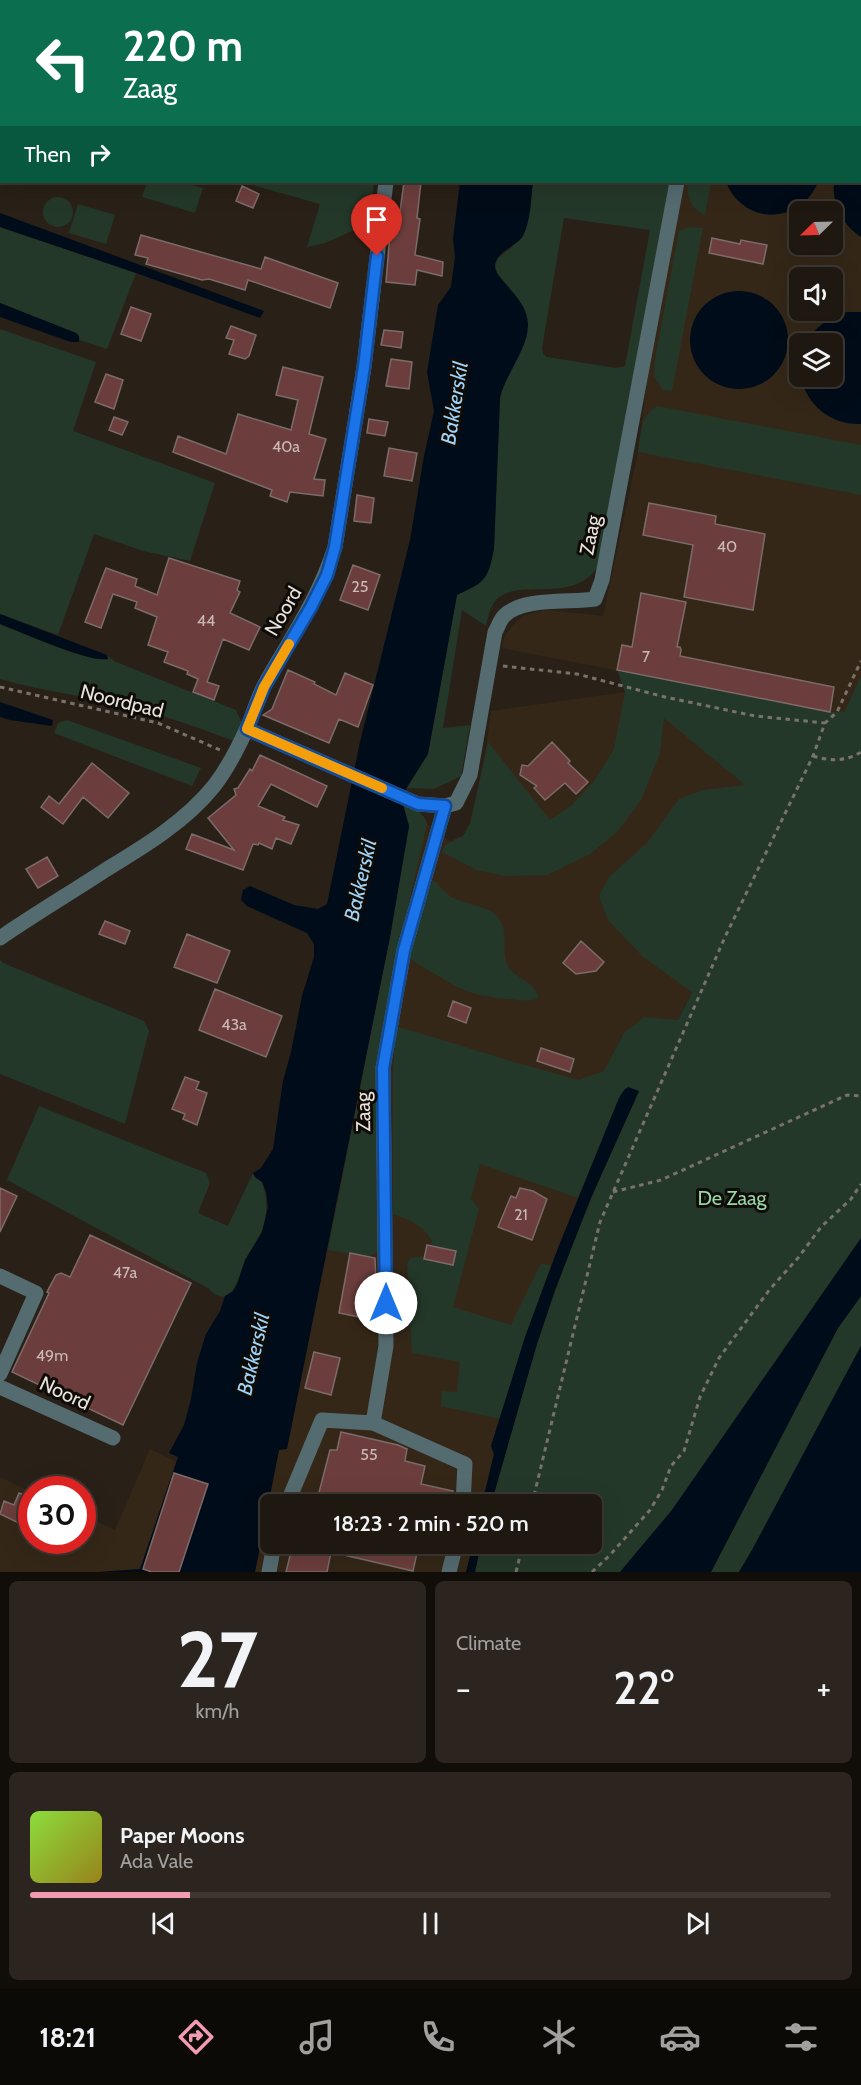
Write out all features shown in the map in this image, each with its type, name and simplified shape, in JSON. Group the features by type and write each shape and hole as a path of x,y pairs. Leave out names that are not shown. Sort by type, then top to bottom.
{"street":[{"name":"Noord","path":"0,938 176,823 215,785 247,729 264,687 311,607 327,575 335,547 364,367 386,183"},
{"name":"Zaag","path":"373,1423 386,1346 383,1068 404,950 445,806 456,803 470,775 495,632 503,616 512,610 535,603 595,599 602,580 677,183"},
{"path":"247,729 418,804 445,806"},
{"path":"0,1276 36,1293 0,1374"},
{"name":"Noord","path":"0,1387 113,1438"},
{"path":"291,1494 322,1420 373,1423 465,1464 464,1494"},
{"path":"269,1572 272,1554"},
{"path":"449,1572 454,1554"}],"path":[{"path":"534,1494 600,1222 725,937 813,756 825,723 837,712 861,661"},
{"path":"490,664 577,674 665,697 755,716 825,723"},
{"name":"Noordpad","path":"0,687 158,723 233,755"},
{"path":"813,756 838,760 861,752"},
{"path":"614,1192 661,1180 847,1095 861,1096"},
{"path":"592,1572 650,1510 662,1490 671,1466 684,1450 699,1397 720,1358 770,1289 798,1258 821,1227 851,1199 861,1184"},
{"path":"516,1572 520,1554"}],"shaded area":[{"path":"672,183 861,183 861,676 844,712 830,712 501,648 512,626 523,616 550,610 603,616 638,452"},
{"path":"625,692 664,717 780,805 678,1020 619,1098 558,1248 525,1337 491,1446 494,1454 484,1494 270,1494 355,1113 390,937 423,815 427,824 450,841 463,836 470,824 483,770 491,711"},
{"path":"150,1449 212,1479 188,1572 0,1572 0,1477 18,1486 18,1554 96,1554 96,1521 115,1530"},
{"path":"260,1546 260,1554 470,1554 466,1572 255,1572"}],"green space":[{"path":"147,183 184,183 203,188 195,213 142,197"},
{"path":"246,183 374,183 370,223 325,243 307,247 320,204"},
{"path":"533,183 670,183 600,563 590,576 577,584 563,588 519,590 506,593 494,603 486,626 462,610 443,728 470,725 461,776 434,789 406,788 428,754 457,594 479,584 494,549 500,398 502,386 527,334 509,287 497,273 495,265 498,258 512,247 528,218","holes":["564,218 650,230 625,366 616,368 547,357 543,354 542,348"]},
{"path":"688,183 711,183 705,215 696,210 690,202"},
{"path":"58,197 69,201 73,212 69,223 58,227 47,223 43,212 47,201"},
{"path":"78,204 115,215 106,244 69,233"},
{"path":"0,227 136,273 107,349 80,340 76,333 0,303"},
{"path":"688,227 703,228 672,391 663,390 654,376 655,358 679,231"},
{"path":"0,329 96,362 73,431 215,483 190,561 143,551 94,534 58,635 0,614"},
{"path":"657,406 861,445 861,495 638,452 644,420"},
{"path":"0,624 86,656 108,659 107,655 114,661 236,710 243,725 237,742 183,722 111,702 0,679"},
{"name":"De Zaag","path":"617,670 830,712 844,712 861,676 861,1238 672,1510 620,1572 475,1572 479,1554 602,1554 602,1494 494,1494 548,1310 608,1159 636,1099 619,1098 578,1198 480,1164 471,1199 479,1209 453,1307 511,1325 541,1263 551,1266 525,1337 500,1419 441,1406 442,1391 457,1392 460,1362 412,1353 407,1264 410,1258 427,1256 432,1241 416,1224 393,1214 393,1072 396,1026 579,1080 604,1071 624,1033 644,1017 678,1020 692,992 643,957 608,920 599,896 609,877 647,843 679,799 703,790 745,785 664,718 660,753 641,800 618,831 590,854 547,875 506,876 476,870 442,852 445,845 463,836 470,824 488,742 550,820 572,805 594,781 614,749 625,692"},
{"path":"67,720 201,768 192,786 54,733 58,723"},
{"path":"402,804 421,813 427,824 401,937 377,1195 377,1252 367,1257 328,1250 390,937 409,826"},
{"path":"433,880 445,893 457,900 486,909 498,917 504,929 507,964 513,973 534,988 538,998 521,1000 494,998 467,991 407,957 416,923"},
{"path":"0,959 3,963 144,1021 149,1031 125,1124 0,1074"},
{"path":"39,1106 206,1173 210,1183 198,1213 228,1226 253,1173 262,1182 264,1188 265,1220 233,1290 223,1297 216,1295 208,1288 7,1180"},
{"path":"861,1296 861,1346 752,1550 739,1572 711,1572 838,1328"}],"water":[{"name":"Bakkerskil","path":"460,183 533,183 526,230 520,240 502,253 495,266 500,278 523,306 528,325 524,343 500,398 492,559 484,579 457,595 428,754 406,789 403,804 409,826 390,937 287,1449 279,1450 270,1494 260,1494 260,1547 255,1572 98,1572 140,1569 178,1457 169,1453 184,1425 197,1363 206,1334 220,1311 225,1296 233,1291 237,1284 245,1260 262,1232 268,1207 266,1192 262,1182 253,1173 261,1168 273,1149 283,1081 302,996 314,957 314,944 307,933 247,906 241,900 243,890 250,886 294,905 318,909 327,904 360,742 410,540 434,411 427,372 438,305 451,287 455,257 453,238"},
{"path":"727,183 817,183 804,201 789,201 789,211 786,212 772,215 758,213 745,207 734,196"},
{"path":"834,183 861,183 861,237 843,218 843,201 836,201"},
{"path":"0,213 264,311 260,318 0,227"},
{"path":"739,291 758,295 774,305 784,321 788,340 784,359 774,375 758,385 739,389 720,385 704,375 694,359 690,340 694,321 704,305 720,295"},
{"path":"0,303 76,333 79,336 79,342 71,342 0,317"},
{"path":"861,312 861,424 840,421 822,412 804,387 843,387 843,333 813,333 827,321 843,321 843,314"},
{"path":"0,614 107,655 108,659 71,652 0,624"},
{"path":"0,702 53,720 52,726 0,717"},
{"path":"628,1087 639,1091 591,1198 555,1290 494,1494 484,1494 494,1454 491,1446 525,1337 558,1248 624,1090"},
{"path":"861,1238 861,1296 838,1328 711,1572 620,1572 672,1510"},
{"path":"861,1346 861,1572 739,1572 752,1550"},
{"path":"470,1554 479,1554 475,1572 466,1572"}],"building":[{"path":"404,183 421,183 417,218 420,219 415,255 443,262 442,276 417,270 415,285 386,282 390,233 397,234"},
{"path":"242,186 259,194 253,208 236,201"},
{"path":"141,235 261,269 265,257 338,283 330,308 248,280 245,290 209,279 202,280 146,264 148,258 135,255"},
{"path":"712,238 740,244 741,240 767,245 763,264 709,253"},
{"path":"131,307 151,314 141,341 121,334"},
{"path":"231,326 256,335 249,356 245,359 229,354 234,340 226,338"},
{"path":"384,330 403,332 401,348 381,345"},
{"path":"391,359 412,362 409,389 386,386"},
{"path":"283,367 323,377 309,434 326,439 314,479 325,480 323,496 290,492 287,502 270,496 272,490 173,452 178,436 226,454 238,414 291,430 298,400 276,395"},
{"path":"106,374 123,380 114,409 95,402"},
{"path":"114,417 128,422 122,435 109,430"},
{"path":"369,419 388,422 385,436 367,433"},
{"path":"389,448 417,453 412,481 384,476"},
{"path":"357,495 374,498 371,523 354,521"},
{"path":"649,503 716,516 715,524 765,534 753,610 684,597 693,545 643,535"},
{"path":"169,558 240,581 237,590 240,592 230,613 260,627 249,650 223,639 207,682 219,686 214,700 193,692 198,679 187,674 188,671 164,662 168,652 148,645 157,617 135,608 137,602 113,594 101,628 85,622 106,568 137,579 135,586 157,595"},
{"path":"353,565 380,575 368,610 340,600"},
{"path":"641,593 686,602 677,647 681,650 680,656 834,687 830,712 617,670 622,645 632,647"},
{"path":"288,670 315,682 314,684 336,695 345,673 373,685 358,727 339,719 329,743 263,715 272,709"},
{"path":"552,742 570,761 568,763 588,782 576,794 565,783 545,800 534,788 537,786 520,775 522,765 528,766"},
{"path":"260,755 327,786 317,807 271,784 258,806 285,817 283,820 299,825 291,844 276,838 272,849 259,843 258,845 253,844 243,870 186,849 192,834 234,850 208,818 236,795 234,789 238,788 250,769 252,771"},
{"path":"92,763 129,793 108,818 83,797 63,824 41,807 49,796 59,804"},
{"path":"47,857 58,876 38,888 26,869"},
{"path":"105,921 130,931 125,944 99,934"},
{"path":"187,934 230,951 217,983 174,967"},
{"path":"581,941 604,962 596,971 576,974 563,963"},
{"path":"215,989 282,1016 266,1057 199,1030"},
{"path":"453,1001 471,1008 466,1023 448,1016"},
{"path":"541,1048 574,1059 570,1072 537,1061"},
{"path":"185,1077 199,1082 196,1089 207,1093 197,1125 183,1119 185,1114 172,1109"},
{"path":"0,1188 17,1196 0,1232"},
{"path":"520,1188 533,1191 547,1199 532,1240 498,1227 511,1196 516,1198"},
{"path":"90,1235 191,1283 123,1425 12,1372 56,1275 61,1273 70,1277"},
{"path":"427,1245 456,1251 453,1265 424,1259"},
{"path":"350,1253 375,1258 376,1283 369,1319 339,1313"},
{"path":"314,1352 340,1358 331,1395 305,1388"},
{"path":"341,1432 398,1445 407,1449 405,1461 425,1466 421,1484 453,1491 452,1494 319,1494 330,1450 337,1450"},
{"path":"174,1473 208,1484 179,1572 152,1572 143,1569"},
{"path":"18,1495 18,1523 0,1514 4,1501 14,1505"},
{"path":"290,1554 331,1554 327,1572 286,1572"},
{"path":"340,1554 417,1554 413,1571"}],"slow traffic":[{"path":"289,644 264,687 247,729 382,788"}],"route":[{"path":"377,256 364,367 335,547 327,575 264,687 247,729 418,804 445,806 404,950 383,1068 386,1303"}]}
